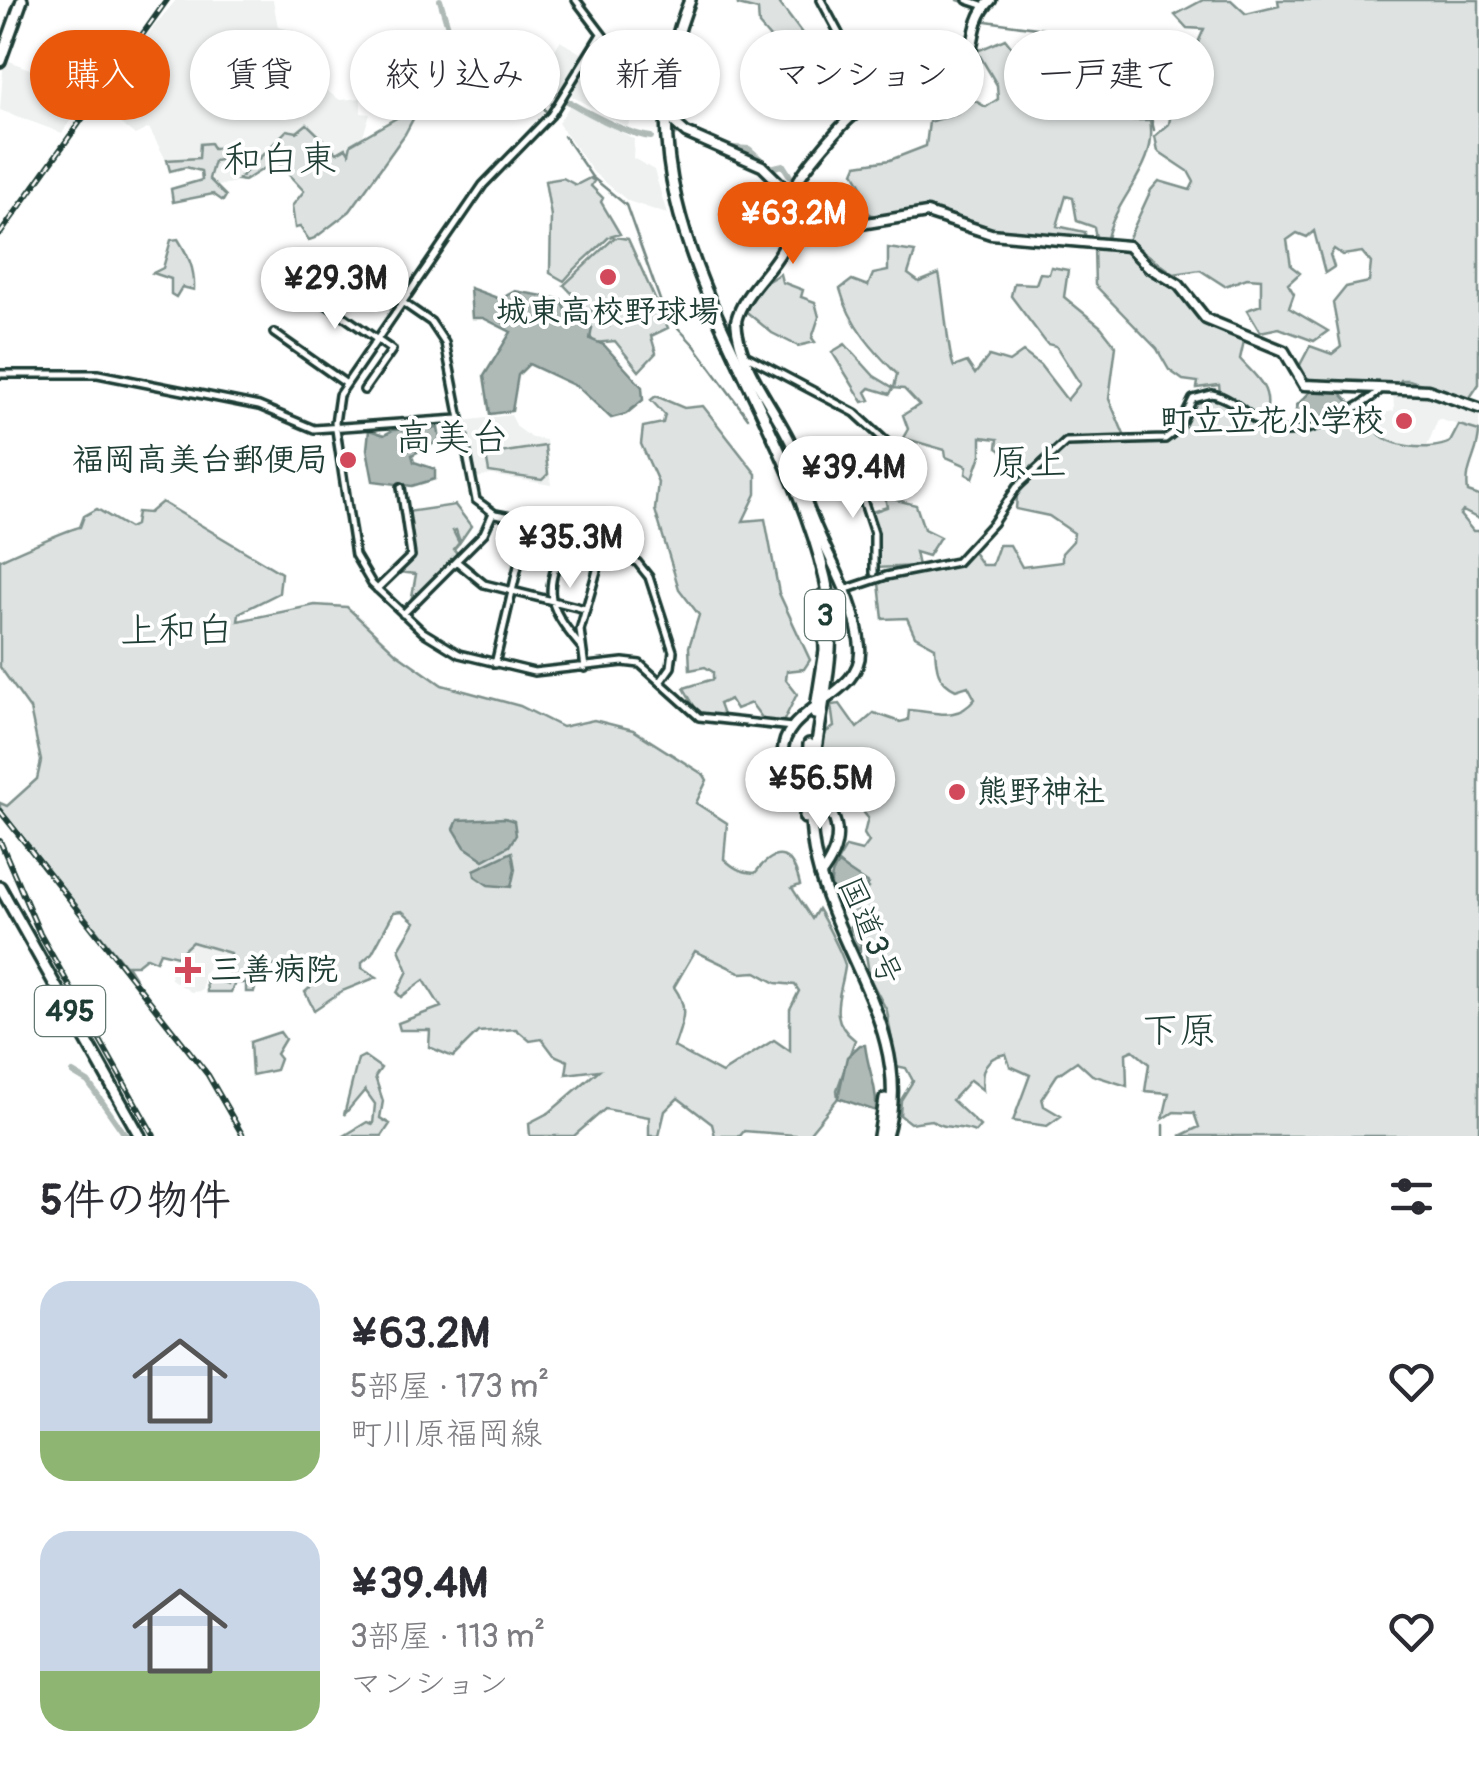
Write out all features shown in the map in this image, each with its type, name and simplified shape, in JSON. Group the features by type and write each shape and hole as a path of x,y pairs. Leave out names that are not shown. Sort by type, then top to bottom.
{"highway":[{"path":"0,60 22,0"},
{"name":"国道3号","path":"674,30 687,0"},
{"name":"国道3号","path":"678,30 687,0"},
{"name":"国道3号","path":"661,120 662,171 673,217 726,338"},
{"name":"国道3号","path":"662,120 673,199 816,563 826,617 821,699 807,785 806,829 820,894 863,991 878,1039 885,1088 885,1132"},
{"path":"664,134 676,126"},
{"name":"国道3号","path":"807,785 820,876 880,1022 890,1070 885,1132"},
{"name":"495","path":"0,887 140,1136"}],"main road":[{"path":"820,876 834,857 838,827 783,758 785,738 821,699 843,688 860,661 847,589 807,505 795,450 742,355 736,320 783,249 797,199 798,180 847,119 866,109 905,104 961,79 972,28 988,3"},
{"path":"670,120 753,161 820,216 848,224 927,213 991,234 1124,245 1179,285 1206,318 1284,351 1304,386 1428,390 1479,408"}],"street":[{"path":"576,0 598,30"},
{"path":"821,0 837,30"},
{"path":"968,0 988,3"},
{"path":"580,67 550,115 484,185 345,384 336,404 336,430 356,556 378,589 446,648 534,672 633,662 651,670 680,704 699,717 795,727"},
{"path":"290,279 392,350 364,390"},
{"path":"402,302 431,322 442,337 472,493 493,513 570,531 637,562 649,578 673,651 672,667 661,680"},
{"path":"726,338 736,320"},
{"path":"274,333 345,384"},
{"path":"742,355 855,413 894,448"},
{"path":"0,374 98,374 260,406 314,428 336,430 459,419"},
{"path":"847,589 912,569 958,562 997,519 1017,487 1066,442 1165,439 1178,430 1193,399 1212,394 1235,404 1270,429 1290,432 1354,412 1382,388"},
{"path":"874,573 874,533 863,500 875,482"},
{"path":"378,589 412,556 401,487"},
{"path":"404,614 484,533 493,513"},
{"path":"495,664 529,520"},
{"path":"570,531 549,600 555,616 582,648"},
{"path":"585,668 585,609 604,546"},
{"path":"456,560 481,582 585,609"}],"shaded area":[{"path":"176,0 273,0 278,27 293,30 190,30 190,120 330,120 330,93 340,100 350,99 350,120 368,120 362,138 341,165 310,130 252,165 240,181 213,187 210,157 166,160 149,128 135,135 119,122 170,120 170,30 151,30"},
{"path":"737,0 777,0 800,30 763,30 758,10 738,5"},
{"path":"1203,0 1231,0 1246,14 1279,6 1278,0 1479,0 1479,384 1469,399 1409,380 1401,380 1398,385 1320,385 1301,374 1299,367 1310,346 1332,354 1341,347 1333,303 1346,287 1369,282 1371,263 1362,252 1343,255 1334,249 1330,255 1334,267 1325,273 1314,231 1307,237 1297,233 1287,240 1291,266 1300,273 1288,284 1294,294 1289,308 1328,331 1314,341 1279,328 1260,332 1247,310 1261,305 1261,279 1247,278 1225,286 1200,270 1174,274 1128,240 1159,181 1190,190 1194,182 1188,171 1158,151 1155,136 1170,120 1214,120 1214,30 1187,28 1175,15"},
{"path":"1004,39 1004,120 1150,120 1151,137 1143,166 1107,238 1096,238 1094,227 1077,221 1073,198 1066,196 1057,226 1085,232 1085,239 975,229 935,211 874,216 853,204 862,186 854,172 857,165 890,160 926,146 929,122 984,120 984,106 998,99 997,85 984,63 984,48"},
{"path":"560,41 580,53 560,89"},
{"path":"4,59 30,69 30,120 71,120 62,133 0,110"},
{"path":"580,74 580,101 568,94"},
{"path":"571,104 580,109 580,120 600,120 634,139 633,158 654,170 667,214 628,201 594,173 558,123"},
{"path":"393,120 412,120 350,211 309,240 300,227 295,228 292,206 304,191 276,161 244,181 238,180 287,130 297,132 307,124 337,153 346,148 349,153 351,144"},
{"path":"210,143 213,148 241,147 242,156 214,161 209,179 226,196 223,201 213,194 173,202 171,189 202,180 201,171 186,167 170,171 167,160 199,158 200,144"},
{"path":"563,178 576,185 590,178 594,181 591,186 603,198 601,202 620,234 609,237 564,281 550,273 551,216 545,181"},
{"path":"615,237 628,239 668,328 651,336 656,353 639,371 615,341 594,343 589,335 591,327 569,318 580,310 609,326 609,321 586,308 564,285"},
{"path":"178,239 190,263 194,290 182,287 176,297 171,294 171,279 153,273 163,268 171,240"},
{"path":"1094,246 1115,249 1145,261 1206,322 1244,341 1240,359 1263,386 1267,408 1258,416 1220,392 1219,385 1197,388 1198,382 1183,380 1169,370 1157,349 1095,285"},
{"path":"888,248 915,252 908,274 919,282 939,274 954,367 967,362 975,374 989,356 1009,362 1023,352 1040,365 1067,400 1080,384 1056,346 1047,344 1011,296 1014,283 1036,284 1040,273 1049,274 1051,267 1068,270 1064,297 1101,327 1116,346 1109,399 1125,437 1065,440 1020,480 1015,461 997,448 998,439 981,437 981,455 973,478 966,474 967,466 946,457 945,450 903,438 908,429 903,415 919,405 904,389 893,388 890,394 870,388 866,392 870,400 863,402 832,352 845,344 874,376 894,388 897,374 857,326 840,289 852,280 868,286 873,274 888,271"},
{"path":"780,274 782,282 803,290 801,297 815,302 819,317 812,338 815,342 798,346 772,333 743,309 761,285"},
{"path":"470,288 500,299 515,291 561,299 572,322 592,328 590,339 604,345 642,387 643,400 626,414 611,418 578,387 529,364 518,375 512,411 490,414 484,376 511,332 483,318 472,318"},
{"name":"町立立花小学校","path":"1393,389 1429,393 1479,411 1479,431 1438,419 1426,449 1391,442 1371,423 1375,414 1394,411"},
{"path":"1311,391 1340,392 1353,406 1293,426 1297,405"},
{"path":"656,396 684,408 703,406 756,474 756,494 743,521 765,519 779,593 810,660 804,669 787,671 786,680 797,694 782,724 766,723 751,703 736,709 730,699 719,704 723,715 719,718 698,713 684,688 713,679 713,672 705,667 690,670 689,647 699,615 679,589 655,510 658,482 641,444 643,427 663,423 665,415 651,400"},
{"path":"1207,397 1218,398 1282,436 1367,408 1377,432 1408,446 1431,447 1450,442 1459,425 1479,431 1467,483 1468,492 1479,496 1479,519 1463,511 1460,515 1473,531 1479,531 1479,1136 1180,1136 1199,1127 1194,1113 1174,1112 1163,1119 1169,1093 1145,1091 1149,1064 1133,1050 1126,1053 1127,1086 1092,1075 1077,1061 1057,1075 1042,1098 1044,1106 1061,1116 1047,1126 1013,1121 1030,1075 1010,1066 1006,1054 993,1058 986,1066 983,1090 970,1080 952,1100 980,1126 975,1132 931,1120 910,1123 900,1115 901,1100 913,1081 906,1068 896,1066 887,1011 870,979 857,900 868,888 837,862 846,847 862,851 869,842 864,834 868,818 861,809 853,809 843,791 821,795 817,772 820,755 826,732 834,727 831,705 840,704 857,728 874,713 900,722 908,720 909,710 952,713 975,699 968,686 956,690 944,682 937,667 935,647 915,636 907,618 883,619 879,583 911,572 960,566 973,552 982,565 992,565 999,545 1010,545 1022,567 1062,562 1062,553 1073,541 1074,533 1049,516 1016,509 1017,496 1031,478 1072,443 1171,440 1192,406"},
{"path":"511,415 517,427 532,438 546,440 551,485 491,475 472,479 462,421"},
{"path":"438,428 440,440 412,455 414,462 435,469 435,479 412,486 373,481 367,449 369,430 384,435 393,430"},
{"path":"545,446 548,474 542,480 489,472 486,455"},
{"path":"885,497 916,505 924,529 940,537 928,556 915,552 918,566 875,568 872,512 887,507"},
{"path":"162,502 281,573 279,593 239,613 238,621 315,605 347,607 396,653 442,685 520,706 562,727 594,720 633,730 704,775 707,780 696,803 727,823 724,859 738,869 755,873 771,858 784,856 789,860 800,885 792,888 812,919 818,909 844,963 838,1015 855,1040 837,1090 838,1098 807,1136 744,1131 740,1136 715,1136 712,1124 678,1098 665,1111 659,1136 649,1136 649,1117 605,1109 574,1136 530,1136 529,1123 550,1112 599,1070 566,1074 568,1061 554,1055 542,1039 530,1041 516,1029 478,1032 453,1057 429,1047 430,1030 400,1030 398,1023 441,1007 424,980 401,997 397,993 408,971 399,949 415,922 402,911 394,912 372,953 362,962 362,968 377,977 342,991 314,1010 305,992 314,984 284,965 262,966 254,992 246,992 246,983 235,983 231,992 207,992 206,978 228,984 230,953 192,942 177,956 160,952 156,961 147,957 137,965 127,965 135,978 0,809 0,803 7,806 37,779 41,761 30,709 0,667 0,560 80,527 84,516 97,509 129,528 135,525 137,512 149,513","holes":["695,951 741,973 756,972 776,983 795,985 799,991 790,1009 790,1051 774,1040 722,1073 674,1047 683,1009 674,987"]},
{"path":"455,505 471,526 460,542 456,530 453,531 459,543 454,549 458,555 411,602 416,574 399,572 413,556 407,512"},
{"path":"458,820 514,821 516,835 509,846 484,860 465,847 454,829"},
{"path":"512,852 515,869 511,887 488,885 475,876 474,870"},
{"path":"838,864 868,884 857,900 864,921 860,950 849,936 852,920 831,887"},
{"name":"三善病院","path":"191,942 230,953 227,961 211,964 204,974 202,991 191,992 171,979 168,962"},
{"path":"280,1032 285,1039 276,1054 280,1059 276,1070 252,1075 250,1042"},
{"path":"865,1045 876,1111 838,1098 847,1057"},
{"path":"364,1056 381,1068 375,1077 383,1101 380,1118 390,1124 382,1136 344,1136 367,1122 373,1124 375,1104 365,1090 344,1115 358,1059"}],"waterway":[{"path":"440,0 448,27 455,32 580,108 651,137"},
{"path":"958,0 974,5"},
{"path":"986,11 986,21 1051,30 1097,54 1126,47 1151,68 1149,109 1154,130"},
{"path":"671,135 680,132 703,146 749,149 770,168 783,165 795,184"},
{"path":"564,136 592,177 626,205 665,314 694,345 748,418"},
{"path":"73,1073 88,1082 126,1136"},
{"path":"1164,1125 1164,1136"}],"railway":[{"path":"0,234 167,0"},
{"path":"0,811 208,1075 243,1136"},
{"path":"0,841 40,934 154,1136"}],"place":[{"name":"城東高校野球場","path":"608,277"},
{"name":"町立立花小学校","path":"1404,421"},
{"name":"福岡高美台郵便局","path":"348,460"},
{"name":"熊野神社","path":"957,792"},
{"name":"三善病院","path":"188,970"}],"district":[{"name":"和白東","path":"280,160"},
{"name":"高美台","path":"452,438"},
{"name":"原上","path":"1029,463"},
{"name":"上和白","path":"177,631"},
{"name":"下原","path":"1179,1031"}]}
